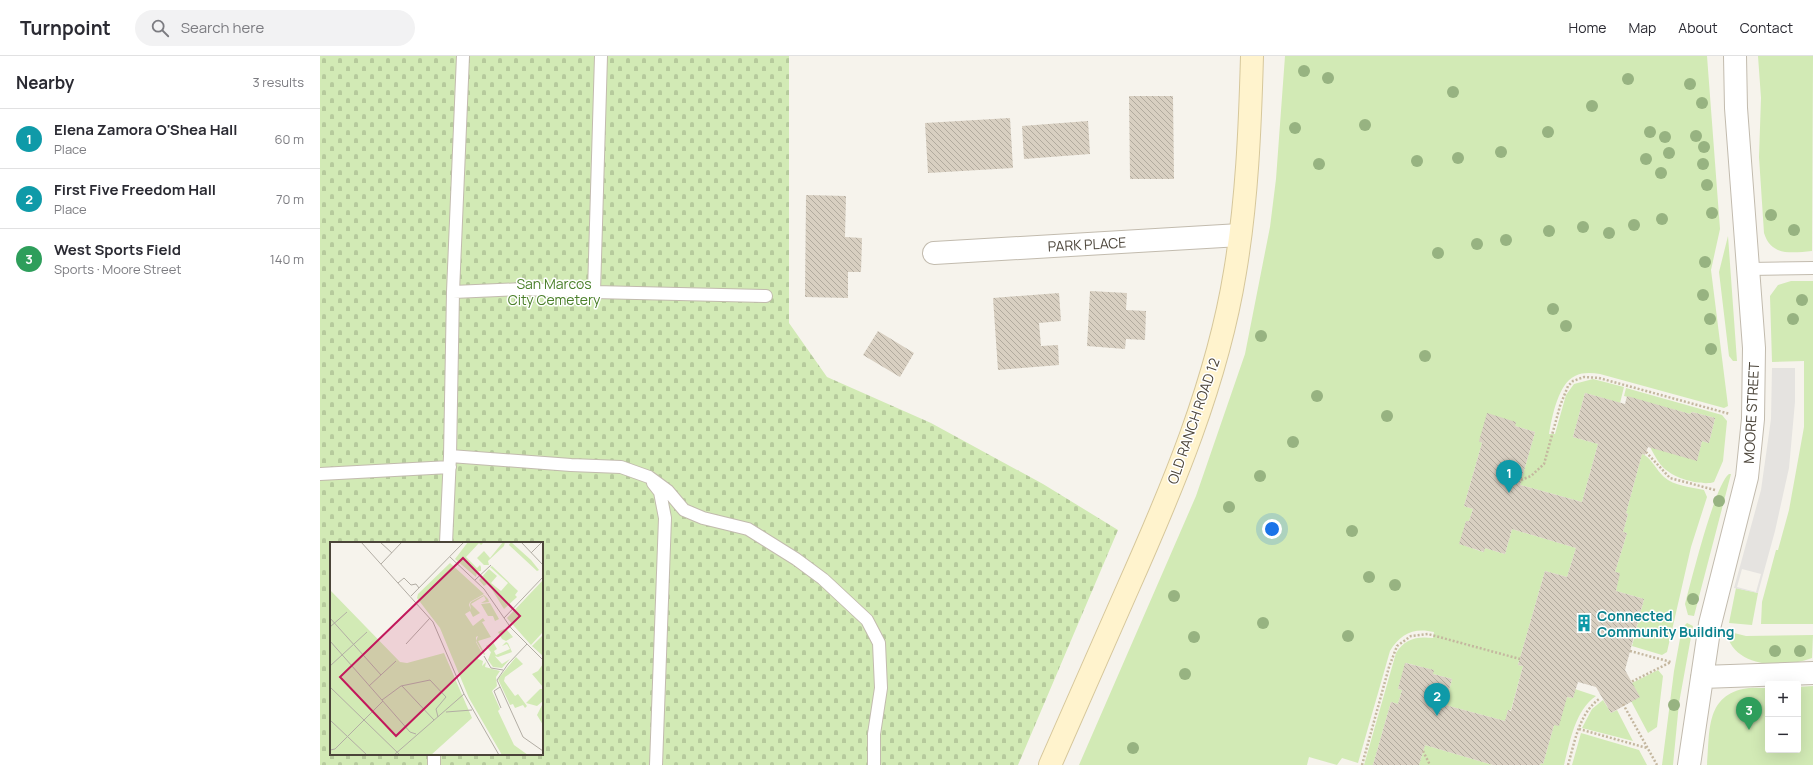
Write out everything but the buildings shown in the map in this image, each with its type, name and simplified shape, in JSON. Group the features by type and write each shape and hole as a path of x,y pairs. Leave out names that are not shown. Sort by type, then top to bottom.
{"main road":[{"name":"OLD RANCH ROAD 12","path":"1050,765 1151,536 1185,451 1210,377 1235,273 1240,235 1247,173 1252,56"}],"street":[{"name":"MOORE STREET","path":"1689,765 1710,624 1746,477 1755,382 1749,269 1736,108 1735,56"},
{"name":"PARK PLACE","path":"934,253 1240,235"},
{"path":"1702,677 1813,673"}],"lane":[{"path":"446,542 450,462 453,292 463,56"},
{"path":"594,292 601,56"},
{"path":"1749,269 1813,268"},
{"path":"453,292 524,288 594,292 766,296"},
{"path":"320,474 450,462 621,467 649,477 668,491 684,510 703,518 748,530 796,559 823,579 867,620 879,643 881,688 874,734 874,765"},
{"path":"649,477 660,492 665,518 656,765"}],"path":[{"path":"1521,480 1531,476 1544,464 1565,391 1573,381 1578,379 1592,376 1732,414"},
{"path":"1646,452 1670,478 1715,490"},
{"path":"1362,765 1389,666 1397,646 1403,640 1418,634 1428,634 1520,659"},
{"path":"1630,651 1671,662 1631,682"},
{"path":"1568,765 1584,715 1591,705 1599,699"},
{"path":"1623,704 1657,765"},
{"path":"1579,729 1647,748"},
{"path":"1423,752 1430,765"}],"green space":[{"name":"San Marcos City Cemetery","path":"320,56 789,56 789,323 827,377 931,423 1043,484 1118,530 1018,765 320,765"},
{"path":"1285,56 1707,56 1720,229 1711,270 1728,406 1724,408 1600,374 1584,373 1575,376 1569,380 1560,393 1554,410 1549,434 1555,434 1566,395 1574,384 1593,379 1624,387 1620,403 1585,393 1573,437 1598,444 1582,502 1520,485 1535,432 1515,426 1479,441 1482,443 1464,506 1473,509 1469,521 1466,521 1460,544 1483,552 1485,548 1505,554 1512,529 1576,548 1567,577 1545,571 1518,665 1523,666 1511,710 1508,710 1505,721 1445,705 1452,679 1433,674 1433,670 1406,663 1398,689 1402,690 1398,704 1391,702 1373,765 1364,765 1396,653 1403,644 1416,638 1433,638 1434,632 1420,630 1403,636 1390,651 1358,763 1342,758 1337,765 1309,757 1307,765 1079,765 1196,496 1245,354 1270,227 1276,179"},
{"path":"1758,56 1813,56 1812,251 1789,252 1777,249 1767,240 1764,233 1759,157 1761,98"},
{"path":"1728,236 1737,361 1733,361 1729,356 1719,272"},
{"path":"1791,281 1813,281 1813,624 1761,624 1762,602 1776,550 1778,550 1789,510 1804,427 1804,361 1772,362 1770,296 1778,285"},
{"path":"1626,388 1722,415 1727,421 1723,461 1714,482 1697,482 1673,475 1660,464 1650,447 1697,460 1702,441 1709,443 1715,418 1692,412 1690,414 1624,396"},
{"path":"1642,454 1651,461 1661,474 1668,480 1683,486 1704,490 1707,497 1691,547 1667,652 1662,655 1632,646 1644,599 1616,591 1619,573 1615,572 1627,533 1623,532 1628,514 1626,513"},
{"path":"1729,474 1731,474 1694,616 1688,615 1685,604 1704,534 1717,495 1723,482"},
{"path":"1736,588 1758,593 1752,625 1729,623"},
{"path":"1687,623 1693,626 1679,703 1673,765 1662,765 1674,671 1682,628"},
{"path":"1726,631 1746,636 1813,635 1812,658 1801,662 1788,664 1761,663 1738,653 1731,644"},
{"path":"1658,670 1663,676 1657,727 1648,733 1631,701 1632,683"},
{"path":"1813,686 1813,765 1707,765 1710,729 1716,708 1722,700 1731,693 1743,689 1765,688 1765,753 1801,753 1801,687"},
{"path":"1575,689 1596,696 1583,709 1578,718 1571,737 1564,765 1540,765 1541,763 1543,764 1554,725 1567,697 1573,698"},
{"path":"1603,700 1611,713 1617,710 1633,741 1582,728 1592,709"},
{"path":"1581,733 1639,750 1647,765 1572,765"},
{"path":"1425,745 1493,765 1419,765"}],"shaded area":[{"path":"1772,368 1795,368 1795,402 1789,468 1775,531 1758,593 1734,588 1761,490 1771,419","holes":["1742,569 1761,574 1756,592 1737,587"]}],"place":[{"name":"Elena Zamora O'Shea Hall","path":"1509,493"},
{"name":"Connected Community Building","path":"1584,623"},
{"name":"First Five Freedom Hall","path":"1437,716"},
{"name":"West Sports Field","path":"1749,730"}]}
